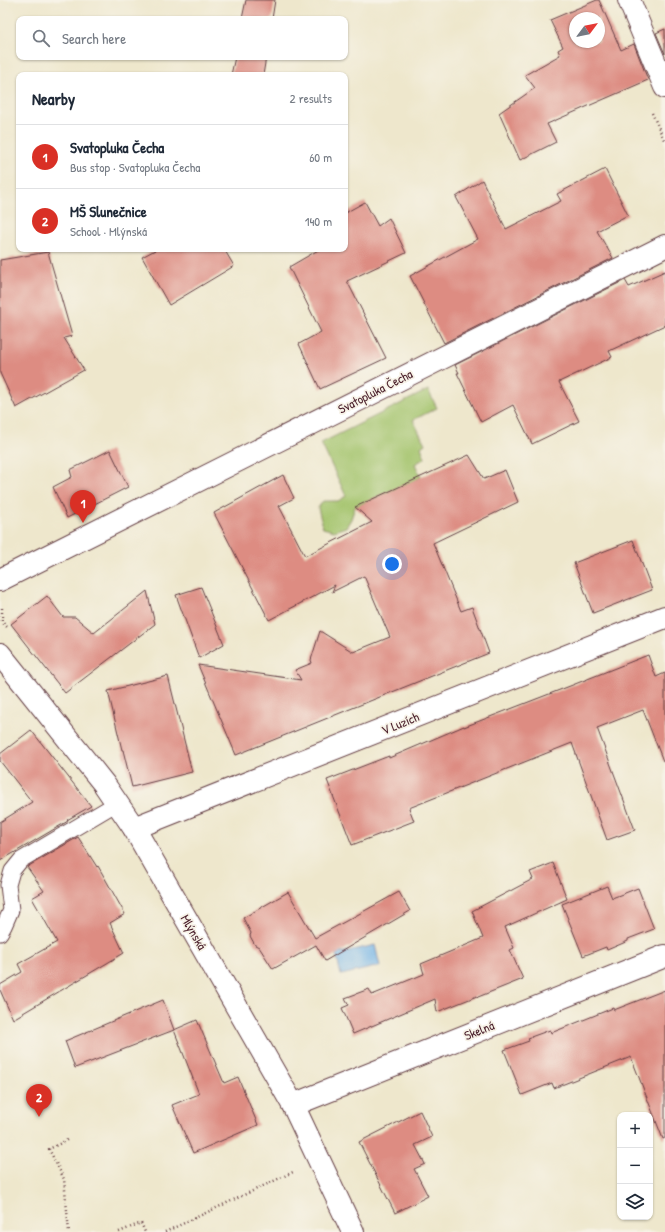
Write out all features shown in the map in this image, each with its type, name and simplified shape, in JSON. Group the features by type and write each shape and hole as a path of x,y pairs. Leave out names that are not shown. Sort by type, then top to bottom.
{"street":[{"path":"629,0 665,87"},
{"name":"Svatopluka Čecha","path":"0,580 665,246"},
{"name":"V Luzích","path":"134,828 665,617"},
{"name":"Mlýnská","path":"0,654 104,784 134,828 293,1105 353,1232"},
{"name":"Skelná","path":"293,1105 665,956"}],"lane":[{"path":"0,933 10,910 8,885 12,871 21,860 116,802"}],"path":[{"path":"2,607 2,622 8,627"},
{"path":"67,1140 49,1149 64,1179 69,1232"},
{"path":"165,1232 297,1170"},
{"path":"119,1232 141,1223 145,1232"}],"green space":[{"path":"428,390 437,408 413,420 425,444 421,447 425,458 415,464 421,477 355,507 351,519 346,527 334,531 323,528 318,508 323,501 338,501 346,496 321,443"}],"water":[{"path":"375,945 380,966 341,975 336,954"}],"building":[{"path":"246,0 275,0 272,16 243,16"},
{"path":"597,0 599,0 604,12 569,12 569,48 605,48 605,14 621,50 634,44 648,80 547,124 556,142 520,160 499,113 535,88 525,75 560,55 558,50 563,47 550,20"},
{"path":"665,29 665,54 656,33"},
{"path":"234,60 266,60 264,72 232,72"},
{"path":"605,169 628,215 597,231 613,258 444,343 410,276 478,239 456,197 482,180 506,229 561,201 557,194"},
{"path":"365,202 378,226 389,218 406,253 347,281 386,358 320,389 299,344 321,332 289,267 315,252 348,252 348,211"},
{"path":"48,252 72,336 64,338 84,370 16,408 0,373 0,260"},
{"path":"151,252 226,252 234,266 169,305 142,257"},
{"path":"665,271 665,325 609,351 612,357 559,382 579,421 532,444 513,405 481,422 457,373 459,373 455,365 625,280 629,287"},
{"path":"110,450 128,487 67,518 53,487 72,477 70,470"},
{"path":"469,455 484,479 505,470 518,502 433,543 461,611 472,607 489,653 236,755 198,665 301,680 295,670 312,663 311,660 320,631 353,652 390,637 364,576 332,592 335,585 269,620 214,513 283,475 294,498 279,506 305,556 372,522 355,507"},
{"path":"633,540 652,590 593,613 574,563"},
{"path":"201,587 224,644 199,658 176,595"},
{"path":"147,591 155,624 65,693 11,624 47,596 63,617 75,617 94,633"},
{"path":"648,655 656,677 665,673 665,761 663,761 643,710 597,728 635,830 607,840 572,743 409,808 414,821 352,845 327,780 389,756 389,758 464,726"},
{"path":"168,676 192,772 132,787 108,691"},
{"path":"31,730 91,806 0,861 0,822 32,802 0,761 0,754"},
{"path":"78,837 97,867 98,866 125,914 110,923 124,953 13,1019 0,990 0,985 22,972 18,964 57,942 32,898 44,891 27,867"},
{"path":"553,863 567,899 505,927 514,948 510,950 523,979 437,1012 435,999 353,1034 342,1008 349,1005 345,998 369,989 372,995 424,974 421,964 483,938 472,911 533,879 530,872"},
{"path":"607,886 612,898 638,888 654,929 628,939 628,941 607,950 606,947 583,956 562,904"},
{"path":"288,892 315,938 399,892 410,911 325,961 316,945 273,969 259,947 255,945 250,936 251,933 243,918"},
{"path":"665,990 665,1138 663,1139 631,1057 554,1088 552,1083 522,1095 504,1050 529,1041 528,1038 550,1030 551,1033 613,1008 614,1010"},
{"path":"163,1000 174,1030 75,1068 65,1041"},
{"path":"197,1020 224,1083 238,1077 258,1125 193,1153 172,1105 199,1094 174,1030"},
{"path":"420,1111 432,1137 415,1145 425,1164 414,1169 428,1196 395,1213 359,1142"}],"place":[{"name":"Svatopluka Čecha","path":"83,523"},
{"name":"MŠ Slunečnice","path":"39,1117"}]}
